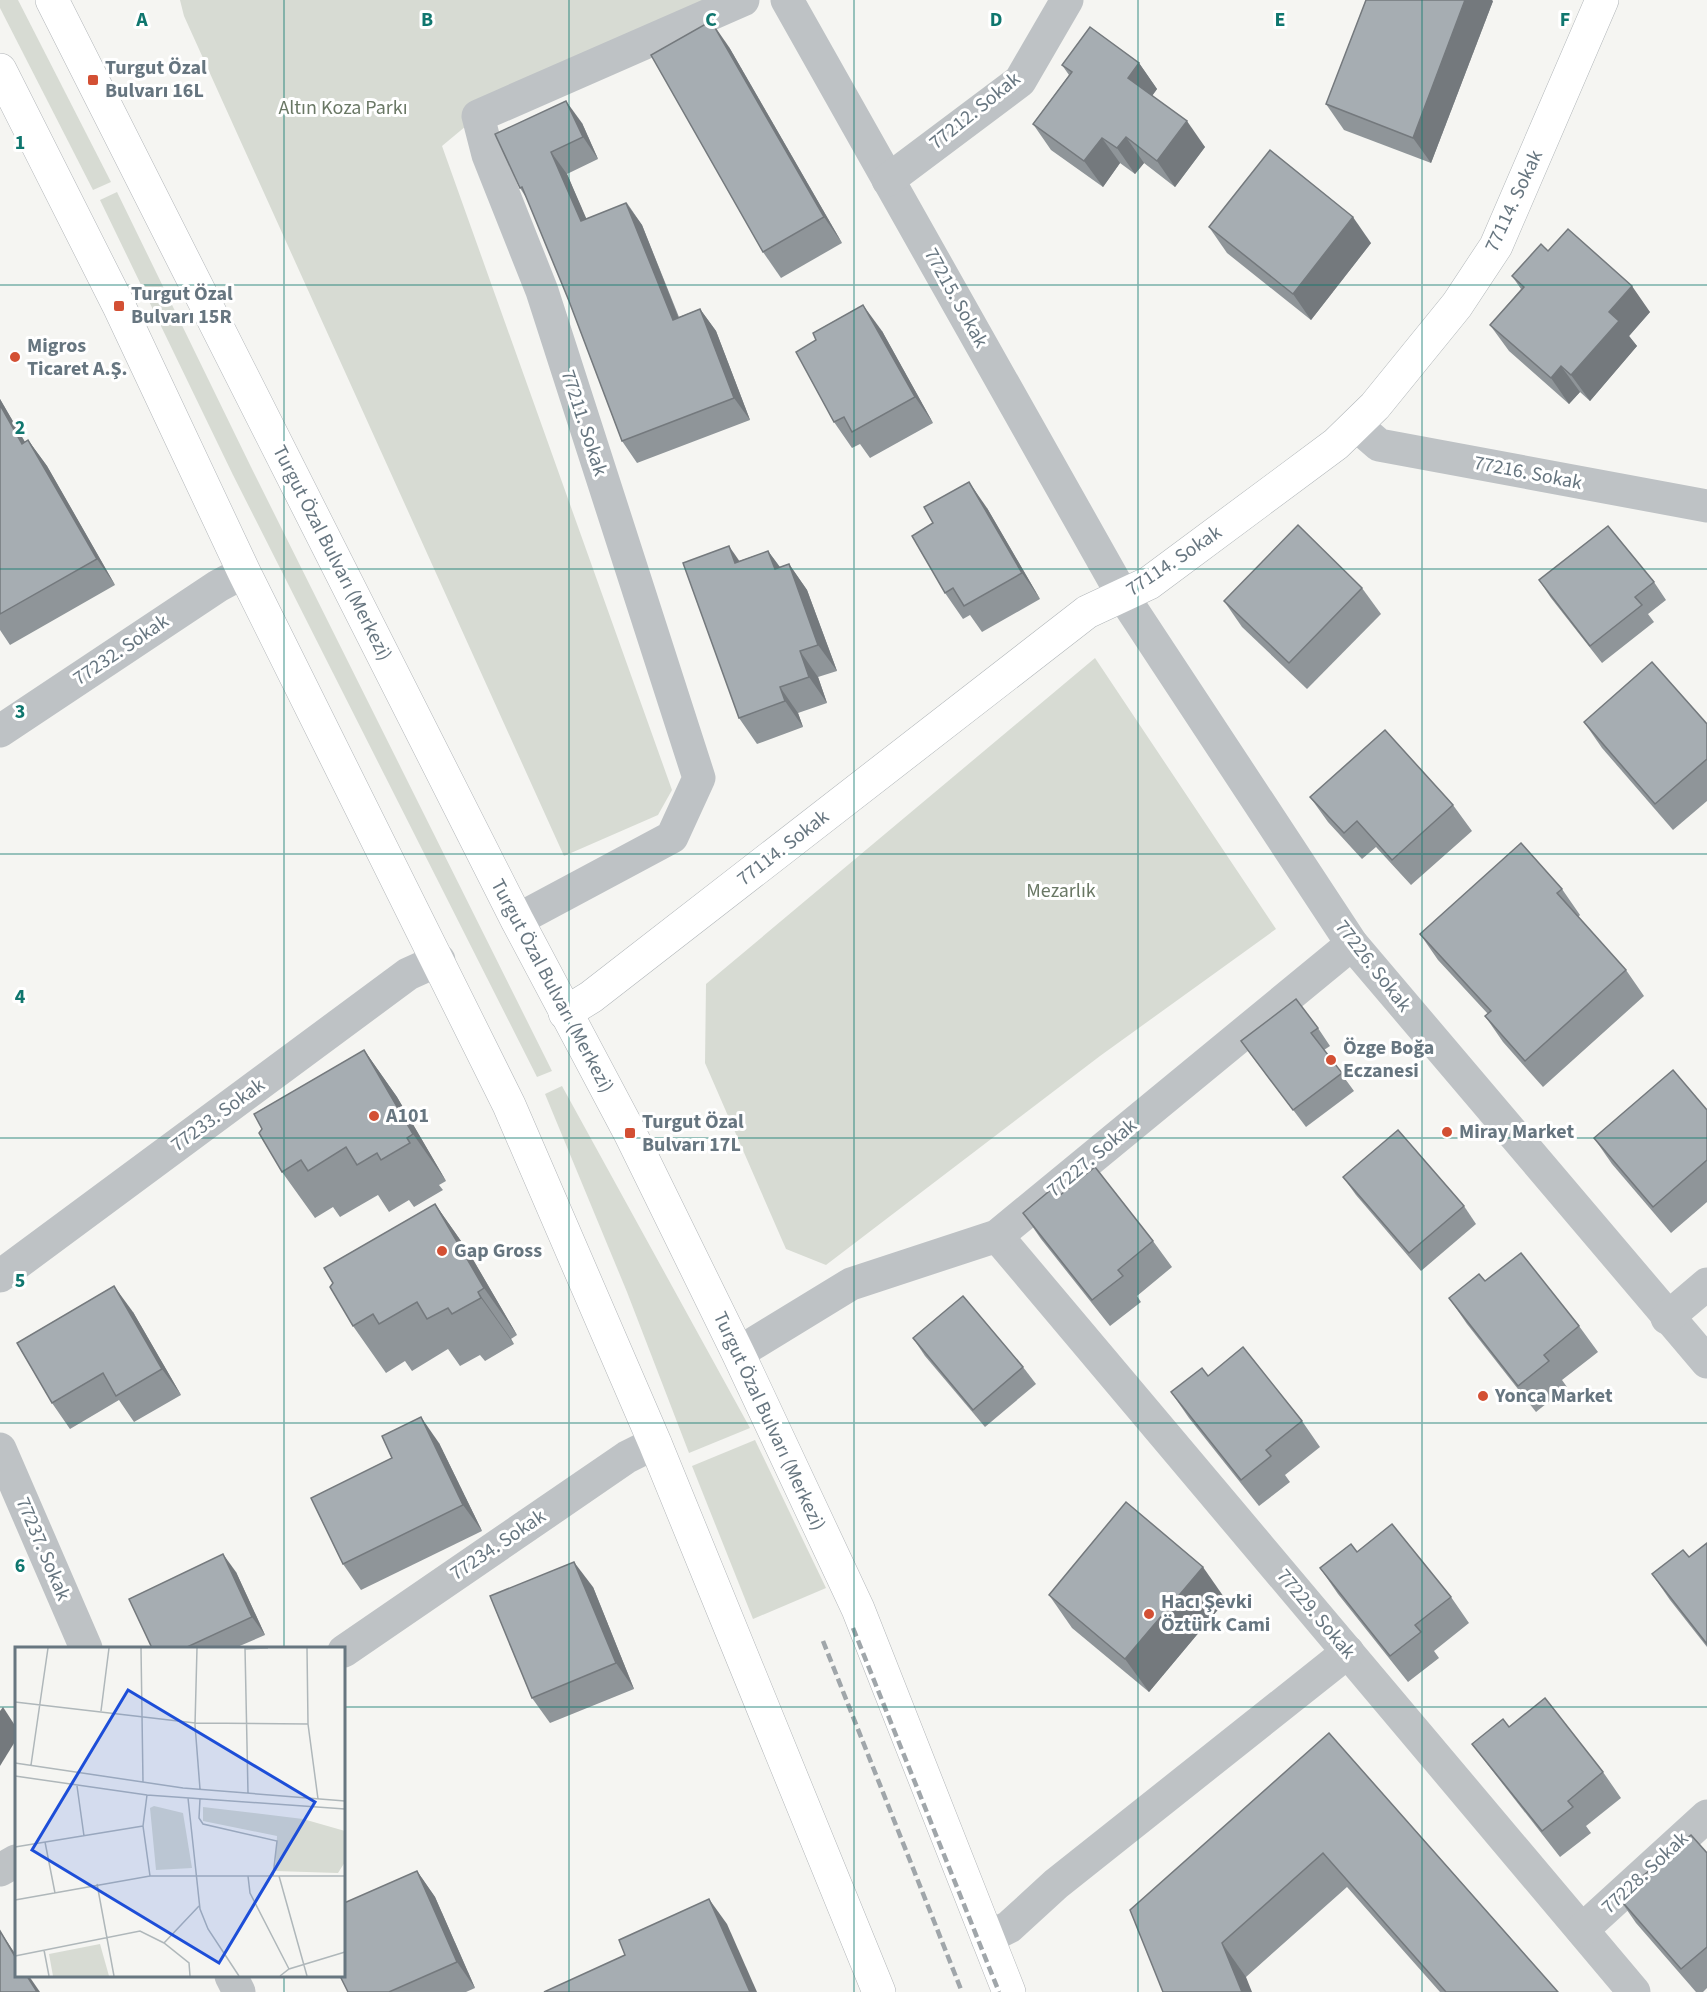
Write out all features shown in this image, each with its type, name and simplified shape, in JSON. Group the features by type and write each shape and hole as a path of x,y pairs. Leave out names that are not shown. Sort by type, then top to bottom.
{"main road":[{"name":"Turgut Özal Bulvarı (Merkezi)","path":"52,0 517,920 630,1133 738,1353 858,1609 1008,1992"},
{"name":"77114. Sokak","path":"565,1013 591,997 1088,612 1149,583 1336,444 1356,425 1375,406 1457,305 1496,246 1602,0"},
{"path":"0,70 119,306 244,572 439,960 509,1105 655,1443 879,1992"}],"street":[{"name":"77211. Sokak","path":"517,920 672,837 699,778 546,302 488,155 478,116 743,0"},
{"name":"77215. Sokak","path":"787,0 1123,596"},
{"name":"77212. Sokak","path":"888,180 1020,81 1067,0"},
{"name":"77216. Sokak","path":"1356,425 1379,445 1707,506"},
{"name":"77232. Sokak","path":"0,731 218,586 244,572"},
{"name":"77226. Sokak","path":"1123,596 1352,945 1667,1318 1707,1362"},
{"name":"77227. Sokak","path":"738,1353 851,1284 997,1236 1352,945"},
{"name":"77233. Sokak","path":"0,1275 408,974 439,960"},
{"name":"77229. Sokak","path":"997,1236 1634,1992"},
{"path":"1667,1318 1707,1284"},
{"name":"77234. Sokak","path":"345,1650 627,1457 655,1443"},
{"name":"77237. Sokak","path":"0,1449 86,1647"},
{"path":"987,1938 1010,1927 1065,1877 1348,1652"},
{"name":"77228. Sokak","path":"1582,1930 1707,1816"},
{"path":"0,1870 15,1862"},
{"path":"232,1977 239,1992"}],"green space":[{"path":"0,0 18,0 111,182 93,190 0,8"},
{"name":"Altın Koza Parkı","path":"180,0 704,0 478,116 442,146 672,790 658,815 564,856 184,16"},
{"path":"117,192 251,467 552,1071 537,1077 233,475 100,200"},
{"name":"Mezarlık","path":"1095,658 1276,929 1100,1056 826,1265 786,1249 705,1063 706,984"},
{"path":"562,1086 750,1428 689,1453 627,1292 545,1094"},
{"path":"755,1440 826,1588 753,1619 692,1466"}],"building":[{"path":"1366,0 1465,0 1413,138 1326,104"},
{"path":"711,21 824,217 763,252 651,55"},
{"path":"1090,27 1139,63 1128,78 1187,121 1157,161 1126,137 1117,148 1102,138 1084,161 1033,124 1072,72 1062,65"},
{"path":"566,101 583,137 551,152 581,221 626,203 673,320 700,309 734,398 622,441 569,301 522,187 520,188 495,134"},
{"path":"1270,150 1353,217 1293,294 1209,227"},
{"path":"1568,229 1632,286 1609,312 1619,321 1571,375 1561,366 1551,378 1490,325 1524,287 1512,276 1541,244 1548,251"},
{"path":"863,305 915,397 852,432 844,417 834,422 796,352 816,340 813,333"},
{"path":"0,405 22,444 28,440 97,559 0,614"},
{"path":"969,482 1022,573 964,606 953,588 945,593 912,536 933,523 924,507"},
{"path":"1298,525 1362,588 1289,663 1224,601"},
{"path":"1608,526 1654,582 1635,597 1642,605 1590,646 1539,580"},
{"path":"729,546 735,563 768,551 775,569 789,564 818,645 800,651 809,677 780,687 785,701 739,718 683,563"},
{"path":"1652,662 1707,724 1707,759 1655,804 1584,722"},
{"path":"1385,730 1453,805 1392,860 1357,821 1344,833 1310,797"},
{"path":"1521,843 1562,889 1557,893 1626,970 1525,1061 1485,1016 1491,1011 1420,934"},
{"path":"1296,999 1318,1028 1311,1033 1342,1073 1293,1110 1241,1041"},
{"path":"364,1050 413,1134 407,1138 410,1143 381,1160 377,1153 357,1165 346,1147 308,1171 301,1160 282,1172 259,1133 262,1129 254,1114"},
{"path":"1673,1070 1707,1110 1707,1160 1653,1207 1594,1138"},
{"path":"1398,1130 1464,1206 1409,1253 1343,1177"},
{"path":"1095,1167 1153,1241 1118,1270 1123,1276 1092,1300 1023,1213 1053,1188 1059,1196"},
{"path":"435,1204 484,1288 478,1292 481,1298 452,1314 448,1308 427,1319 417,1302 379,1324 373,1314 353,1326 330,1287 333,1283 324,1268"},
{"path":"1521,1253 1579,1326 1544,1355 1549,1361 1518,1386 1449,1298 1479,1274 1485,1281"},
{"path":"114,1286 162,1369 116,1396 103,1373 52,1403 17,1343"},
{"path":"963,1296 1023,1367 973,1410 913,1338"},
{"path":"1243,1347 1302,1421 1266,1450 1271,1456 1241,1480 1171,1392 1202,1368 1208,1376"},
{"path":"421,1417 463,1505 343,1564 311,1498 392,1458 382,1436"},
{"path":"1126,1502 1203,1567 1125,1659 1049,1595"},
{"path":"1392,1524 1451,1597 1415,1625 1421,1632 1390,1656 1320,1568 1351,1544 1357,1552"},
{"path":"1707,1543 1707,1644 1652,1574 1683,1550 1689,1557"},
{"path":"223,1554 252,1617 187,1647 152,1647 129,1599"},
{"path":"574,1562 616,1663 532,1698 490,1596"},
{"path":"1545,1698 1603,1772 1568,1801 1573,1807 1542,1831 1472,1744 1503,1719 1509,1727"},
{"path":"1329,1733 1558,1992 1446,1992 1323,1853 1222,1943 1242,1992 1163,1992 1130,1910"},
{"path":"1691,1835 1707,1853 1707,1947 1681,1969 1618,1897"},
{"path":"417,1871 457,1962 389,1992 348,1992 340,1977 345,1977 345,1903"},
{"path":"709,1899 750,1992 544,1992 625,1955 619,1940"},
{"path":"0,1931 15,1956 15,1977 28,1977 37,1992 0,1992"}],"railway":[{"path":"853,1628 999,1992"},
{"path":"823,1641 962,1992"}],"place":[{"name":"Turgut Özal Bulvarı 16L","path":"93,80"},
{"name":"Turgut Özal Bulvarı 15R","path":"119,306"},
{"name":"Migros Ticaret A.Ş.","path":"15,357"},
{"name":"Özge Boğa Eczanesi","path":"1331,1060"},
{"name":"A101","path":"374,1116"},
{"name":"Miray Market","path":"1447,1132"},
{"name":"Turgut Özal Bulvarı 17L","path":"630,1133"},
{"name":"Gap Gross","path":"442,1251"},
{"name":"Yonca Market","path":"1483,1396"},
{"name":"Hacı Şevki Öztürk Cami","path":"1149,1614"}]}
